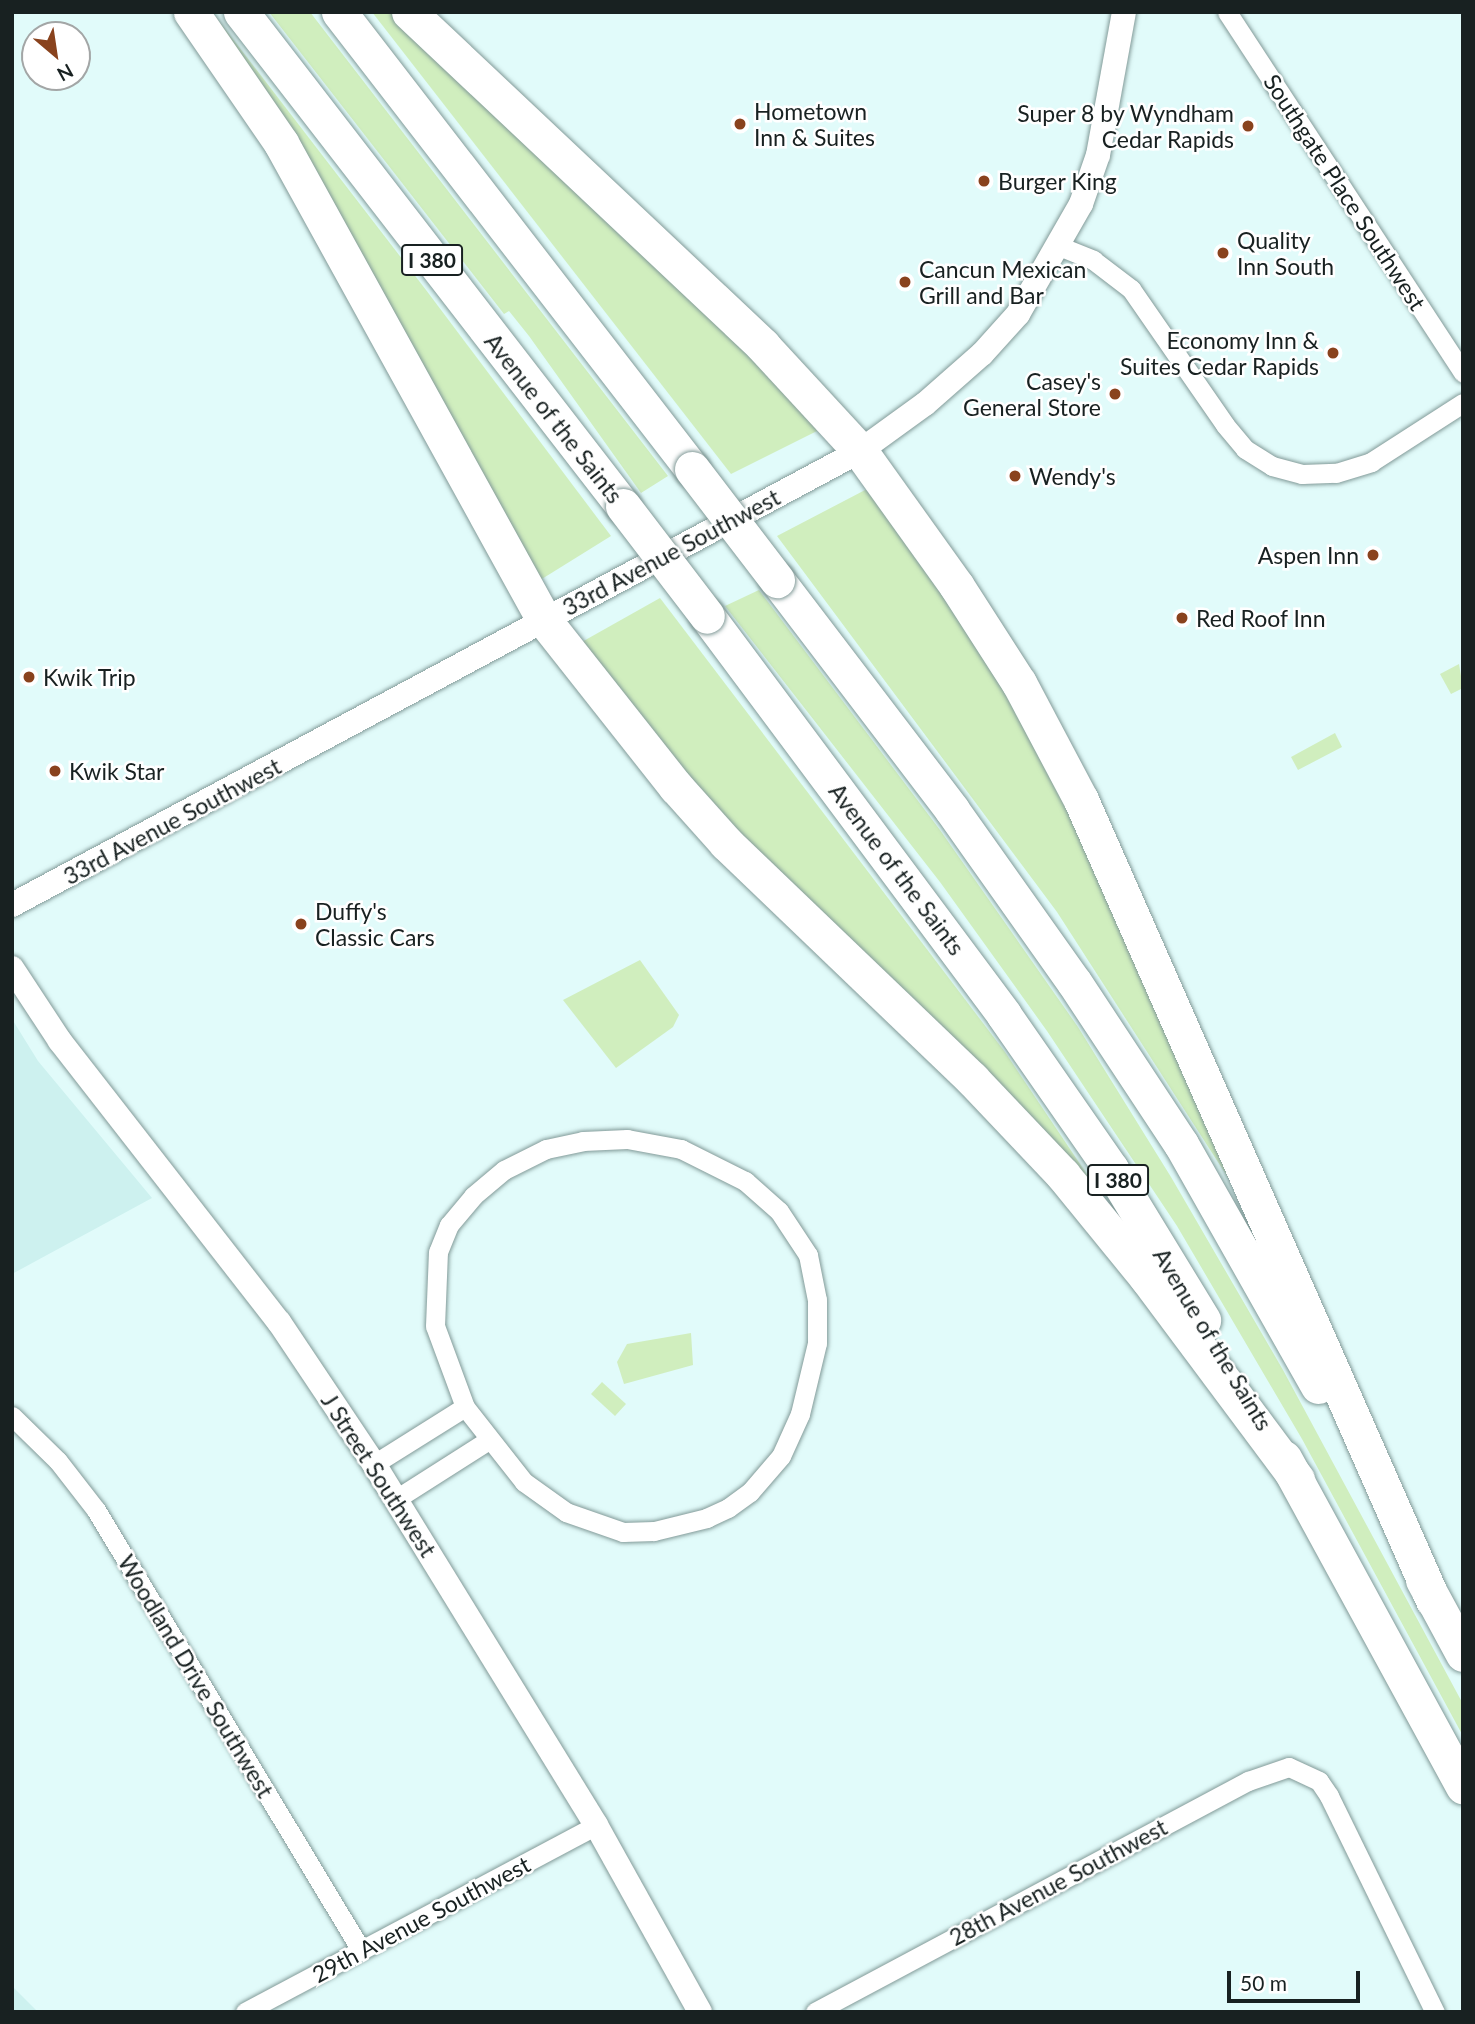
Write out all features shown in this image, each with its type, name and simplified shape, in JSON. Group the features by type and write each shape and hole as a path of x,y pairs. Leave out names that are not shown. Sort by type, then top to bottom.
{"highway":[{"path":"191,12 281,143 544,620 676,788 726,843 972,1079 1062,1175 1147,1278 1297,1479"},
{"name":"Avenue of the Saints","path":"241,12 623,506 891,859 1104,1158 1297,1479 1463,1786"},
{"path":"339,12 960,820 1181,1144 1285,1323 1463,1654"},
{"path":"409,12 763,346 860,451 1012,672 1081,800 1433,1600"}],"street":[{"name":"33rd Avenue Southwest","path":"12,905 860,451 925,404 982,354 1018,314 1059,246 1098,155 1124,12"},
{"name":"Southgate Place Southwest","path":"1227,12 1463,373"},
{"path":"1059,246 1093,260 1137,295 1225,425 1245,449 1272,466 1302,474 1336,473 1371,462 1463,403"},
{"name":"J Street Southwest","path":"12,968 60,1041 279,1322 374,1464 596,1825 700,2012"},
{"path":"627,1139 681,1149 745,1181 779,1211 807,1255 817,1300 817,1343 800,1414 781,1456 750,1492 728,1508 680,1527 623,1532 566,1513 544,1500 487,1441 466,1407 435,1326 438,1251 449,1225 473,1196 504,1170 546,1149 583,1141 627,1139"},
{"path":"374,1464 466,1407"},
{"name":"Woodland Drive Southwest","path":"12,1416 58,1461 96,1510 361,1950"},
{"path":"396,1499 487,1441"},
{"name":"28th Avenue Southwest","path":"815,2012 1270,1770 1289,1767 1304,1771 1319,1781 1329,1796 1435,2012"},
{"name":"29th Avenue Southwest","path":"245,2012 596,1825"}],"shaded area":[{"path":"12,1019 38,1061 152,1198 12,1274"},
{"path":"12,1986 38,2012 12,2012"}],"green space":[{"path":"212,12 426,290 611,536 537,582"},
{"path":"269,12 310,12 668,476 641,493 529,336 509,311 504,314"},
{"path":"372,12 391,12 677,277 823,428 731,474"},
{"path":"867,489 1016,700 1078,818 1236,1190 1057,912 777,536"},
{"path":"759,590 940,830 1078,1027 1171,1177 1283,1370 1463,1704 1463,1736 1302,1439 1177,1226 1047,1031 940,882 725,606"},
{"path":"660,598 1005,1052 1131,1240 723,821 580,643"},
{"path":"1459,664 1463,688 1451,694 1440,674"},
{"path":"1335,733 1342,747 1298,770 1291,757"},
{"path":"640,960 679,1015 673,1027 616,1068 563,1000"},
{"path":"691,1333 693,1365 624,1384 617,1362 627,1344"},
{"path":"602,1382 626,1404 615,1416 591,1394"}],"place":[{"name":"Hometown Inn & Suites","path":"740,124"},
{"name":"Super 8 by Wyndham Cedar Rapids","path":"1248,126"},
{"name":"Burger King","path":"984,181"},
{"name":"Quality Inn South","path":"1223,253"},
{"name":"Cancun Mexican Grill and Bar","path":"905,282"},
{"name":"Economy Inn & Suites Cedar Rapids","path":"1333,353"},
{"name":"Casey's General Store","path":"1115,394"},
{"name":"Wendy's","path":"1015,476"},
{"name":"Aspen Inn","path":"1373,555"},
{"name":"Red Roof Inn","path":"1182,618"},
{"name":"Kwik Trip","path":"29,677"},
{"name":"Kwik Star","path":"55,771"},
{"name":"Duffy's Classic Cars","path":"301,924"}]}
